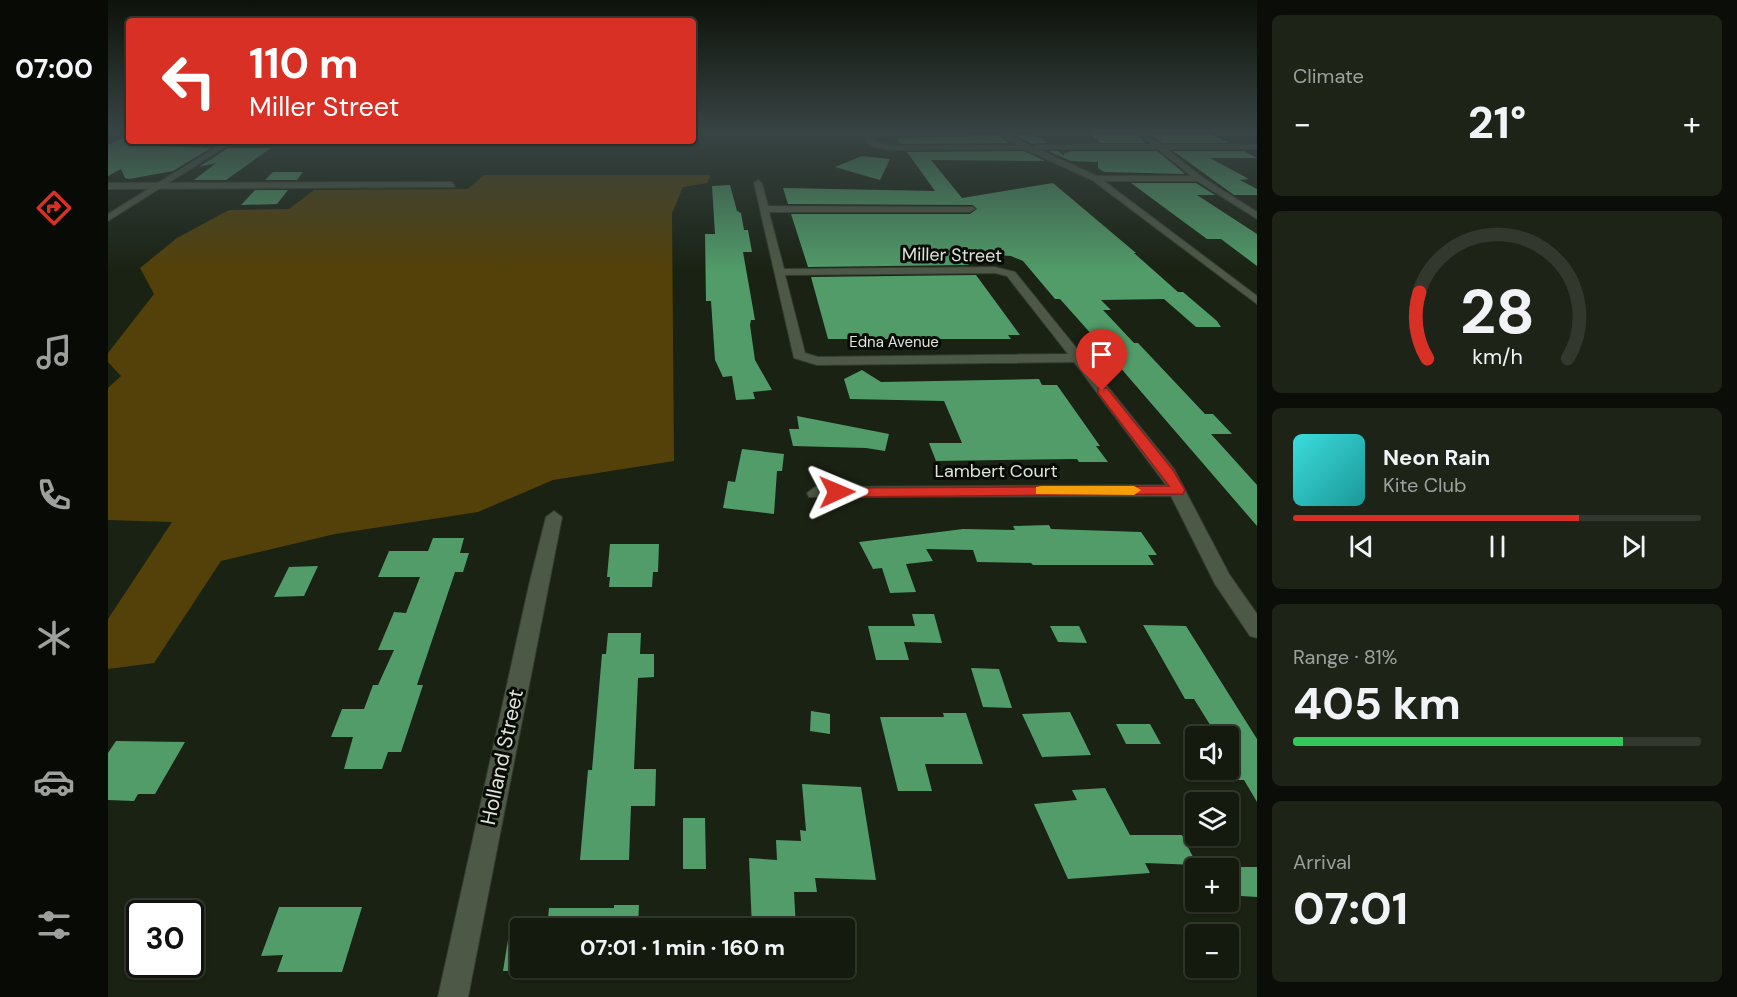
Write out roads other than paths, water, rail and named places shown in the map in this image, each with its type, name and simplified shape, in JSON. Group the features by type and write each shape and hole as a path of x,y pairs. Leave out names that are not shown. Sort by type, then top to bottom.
{"street":[{"path":"108,218 172,179"},
{"path":"1096,179 1257,301"},
{"path":"1150,179 1199,179 1257,216"},
{"path":"758,183 780,272"},
{"path":"108,186 452,185"},
{"path":"764,209 970,209"},
{"name":"Miller Street","path":"780,272 1005,272 1015,278 1168,473 1222,579 1257,630"},
{"name":"Edna Avenue","path":"780,272 799,355 803,359 817,361 1076,358"},
{"name":"Lambert Court","path":"815,493 1178,490"},
{"name":"Holland Street","path":"453,997 554,517"}]}
